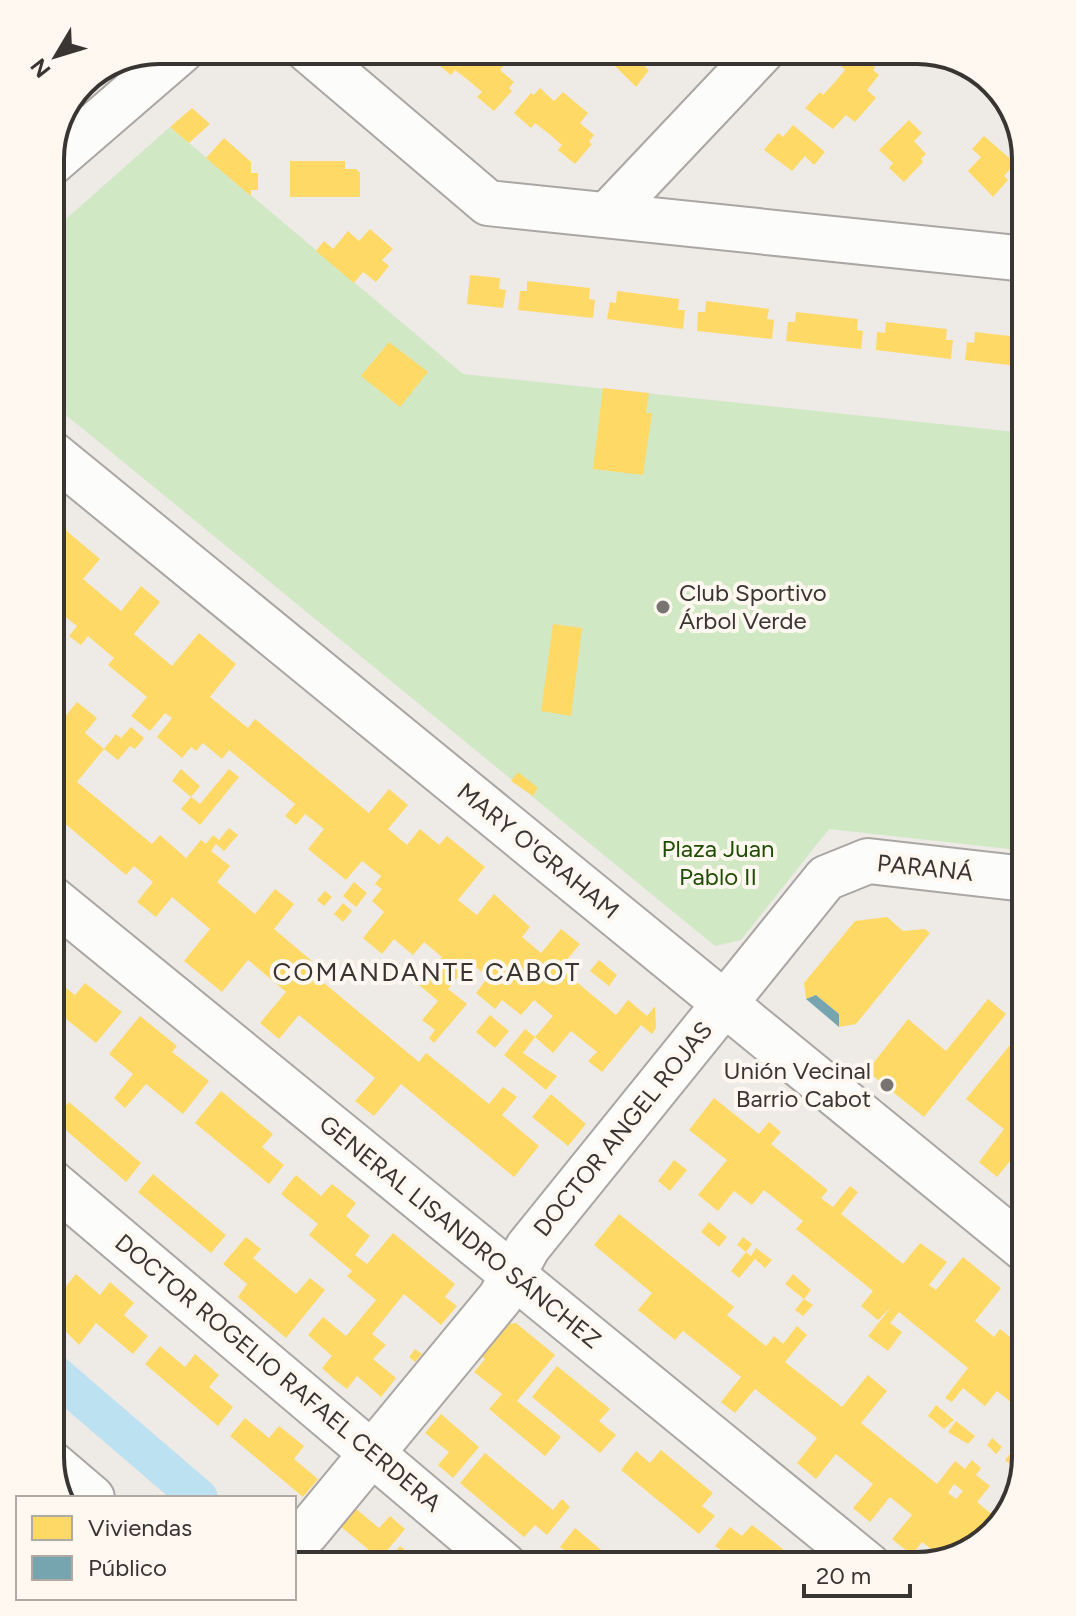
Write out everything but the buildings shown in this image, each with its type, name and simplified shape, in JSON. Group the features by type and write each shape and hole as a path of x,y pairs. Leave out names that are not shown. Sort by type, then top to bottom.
{"street":[{"path":"64,152 166,64"},
{"path":"324,64 488,203 1012,258"},
{"path":"607,215 750,64"},
{"name":"MARY O'GRAHAM","path":"64,463 1012,1239"},
{"name":"PARANÁ","path":"826,878 868,861 1012,877"},
{"name":"DOCTOR ANGEL ROJAS","path":"306,1533 500,1298 528,1247 826,878"},
{"name":"GENERAL LISANDRO SÁNCHEZ","path":"64,908 852,1552"},
{"name":"DOCTOR ROGELIO RAFAEL CERDERA","path":"64,1193 489,1552"},
{"path":"66,1476 90,1496"}],"green space":[{"name":"Club Sportivo Árbol Verde","path":"170,127 463,374 1012,432 1012,849 829,829 741,940 715,946 64,413 64,221"}],"waterway":[{"path":"64,1382 197,1496"}],"place":[{"name":"Club Sportivo Árbol Verde","path":"663,607"},
{"name":"Unión Vecinal Barrio Cabot","path":"887,1085"}],"district":[{"name":"COMANDANTE CABOT","path":"427,972"}],"park label":[{"name":"Plaza Juan Pablo II","path":"718,863"}]}
